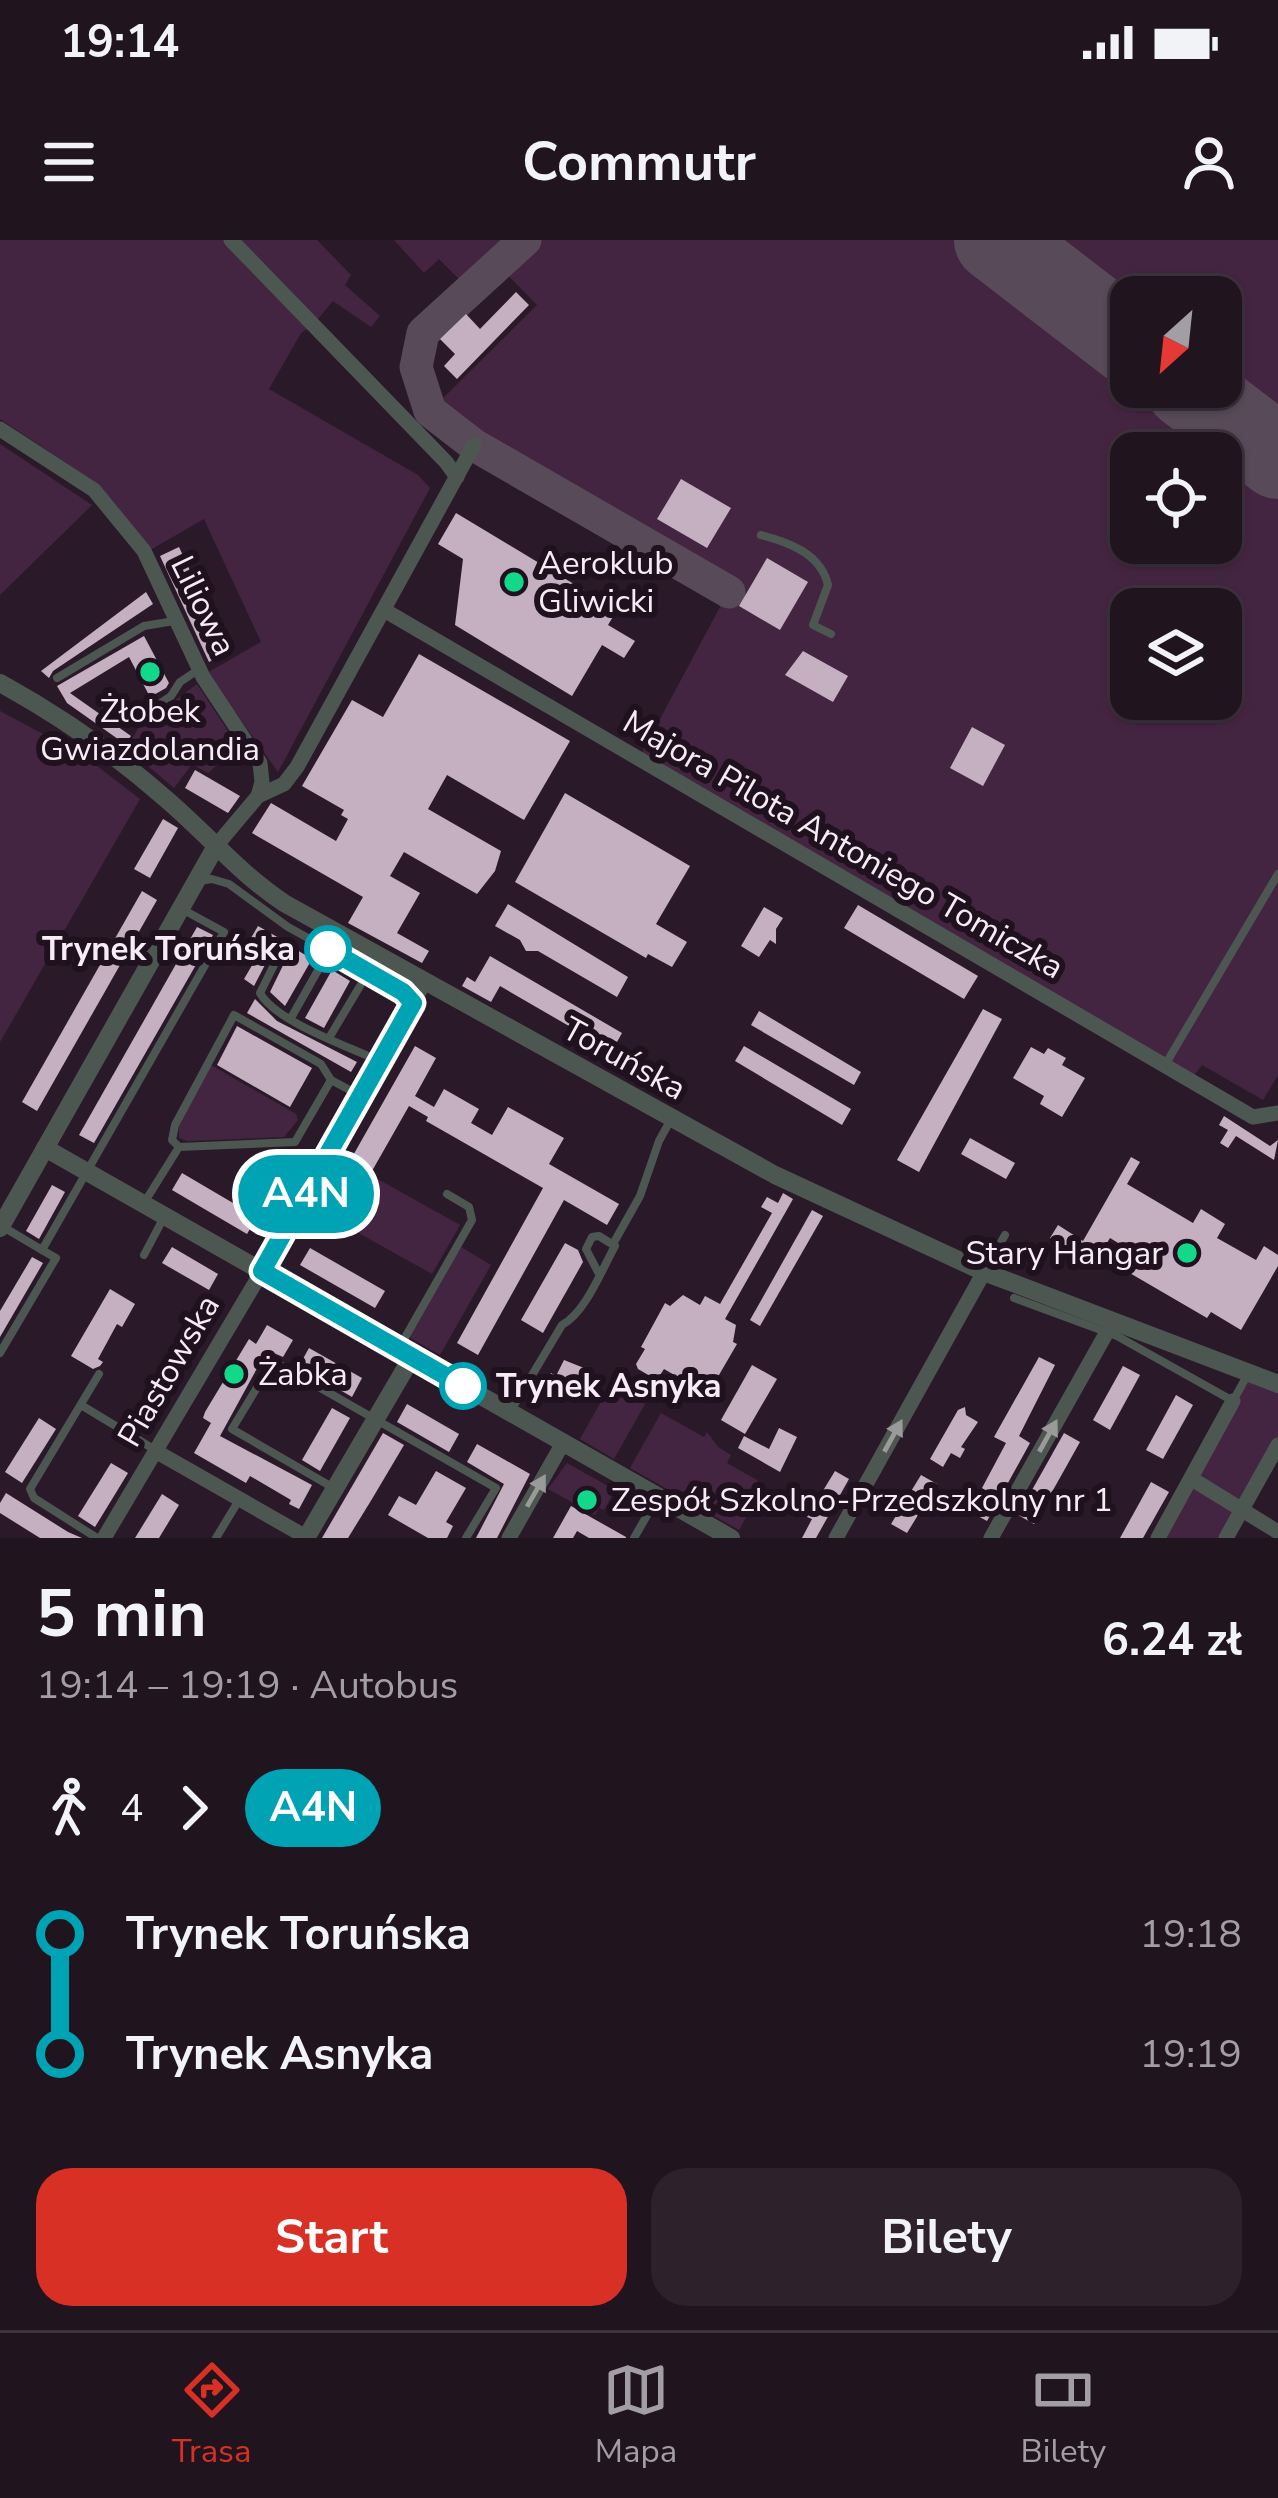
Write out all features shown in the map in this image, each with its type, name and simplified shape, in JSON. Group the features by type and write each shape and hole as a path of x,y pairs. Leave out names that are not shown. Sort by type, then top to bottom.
{"street":[{"path":"231,240 457,478"},
{"name":"Liliowa","path":"0,429 94,490 143,551 199,669 260,763 258,796"},
{"path":"0,1226 216,846 258,796 278,788 293,773 473,446"},
{"name":"Majora Pilota Antoniego Tomiczka","path":"384,610 1253,1117 1278,1113"},
{"name":"Toruńska","path":"0,682 115,756 257,883 299,913 671,1120 776,1175 984,1272 1278,1384"},
{"name":"Piastowska","path":"101,1538 158,1452 424,982"},
{"path":"45,1148 730,1538"},
{"path":"836,1538 984,1272"},
{"path":"998,1536 1107,1332"},
{"path":"158,1452 306,1538 375,1420 405,1353"},
{"path":"1158,1538 1233,1401"},
{"path":"509,1538 563,1443"},
{"path":"1226,1538 1278,1445"},
{"path":"1192,1480 1278,1532"}],"lane":[{"path":"761,535 780,539 817,560 827,584 813,625 831,634"},
{"path":"57,678 144,626 174,621"},
{"path":"102,697 117,718 132,722 171,696 180,682 199,669"},
{"path":"1164,1066 1278,874"},
{"path":"192,884 221,880 269,915 394,986 413,1003"},
{"path":"257,883 269,915"},
{"path":"42,1250 224,932 178,907"},
{"path":"284,944 260,993 262,1000 380,1062"},
{"path":"291,1018 321,965"},
{"path":"329,1038 360,986"},
{"path":"332,1080 295,1142 179,1147 172,1140 175,1125 235,1015 321,1064 332,1080 360,1096"},
{"path":"510,1413 562,1324 571,1321 599,1274 640,1196 671,1120"},
{"path":"144,1204 179,1147"},
{"path":"405,1353 472,1220 469,1208 447,1194"},
{"path":"143,1255 165,1216"},
{"path":"0,1226 56,1258 0,1353"},
{"path":"984,1272 1005,1235"},
{"path":"599,1274 587,1242 599,1236 613,1244"},
{"path":"1014,1298 1107,1332 1233,1401 1250,1371"},
{"path":"334,1489 232,1429 273,1361 496,1488 466,1538"},
{"path":"99,1374 30,1493 101,1538"},
{"path":"81,1405 158,1452"},
{"path":"634,1538 658,1497"},
{"path":"216,1538 239,1500"}],"shaded area":[{"path":"0,240 317,240 351,275 345,285 380,316 371,327 333,301 301,333 269,389 418,475 430,488 278,772 207,673 261,642 204,519 150,550 99,485 0,419"},
{"path":"394,240 1278,240 1278,1075 1263,1100 1202,1065 1190,1081 638,760 728,592 474,445 430,411 537,305 498,265 470,290 439,259 424,273"},
{"path":"0,444 92,505 0,595"},
{"path":"197,684 238,746 208,773 192,764 174,788 127,748 139,727"},
{"path":"0,711 84,756 140,799 0,1042"},
{"path":"209,1064 296,1114 298,1120 284,1137 179,1138 179,1126"},
{"path":"349,1163 460,1225 432,1274 321,1212"},
{"path":"461,1247 491,1265 440,1355 409,1337"},
{"path":"1249,1371 1278,1384 1278,1445 1226,1538 1158,1538"},
{"path":"620,1389 645,1404 614,1459 580,1439 602,1400"},
{"path":"661,1413 704,1437 707,1432 731,1455 727,1463 757,1480 761,1491 739,1530 630,1468"},
{"path":"567,1463 615,1490 604,1510 599,1508 595,1515 548,1489"}],"building":[{"path":"516,292 529,305 457,379 444,366 455,354 440,339 466,314 480,329"},
{"path":"681,479 731,508 707,548 657,519"},
{"name":"Aeroklub Gliwicki","path":"456,513 617,610 608,625 635,641 624,658 602,645 572,696 455,625 463,559 438,544"},
{"path":"179,547 228,652 209,662 160,556"},
{"path":"767,558 808,582 780,630 739,606"},
{"path":"146,592 153,604 49,678 41,671"},
{"path":"144,636 169,683 166,688 150,697 129,657 70,693 131,736 125,744 67,703 57,686"},
{"path":"803,651 848,676 833,702 785,675"},
{"path":"419,654 570,741 524,820 447,775 428,809 501,851 495,871 477,894 404,852 390,876 420,893 397,933 429,951 422,963 348,923 363,897 252,833 271,803 336,841 348,819 341,815 344,810 302,786 352,700 383,717"},
{"path":"972,727 1005,745 983,786 950,768"},
{"path":"195,770 240,796 228,813 185,788"},
{"path":"565,793 690,866 656,924 687,942 672,967 648,954 646,958 515,882"},
{"path":"163,819 178,828 150,878 134,869"},
{"path":"142,891 157,900 37,1111 22,1102"},
{"path":"508,904 628,977 617,997 538,951 526,951 520,940 495,926"},
{"path":"858,905 978,976 964,999 844,928"},
{"path":"764,907 783,918 776,929 776,944 770,940 759,957 741,946"},
{"path":"258,926 279,938 254,986 244,979 261,950 248,943"},
{"path":"197,927 213,935 94,1143 79,1135"},
{"path":"292,947 312,959 285,1006 270,992"},
{"path":"490,956 622,1033 612,1051 500,986 491,1002 462,986 467,977 475,982"},
{"path":"332,970 350,981 324,1028 305,1018"},
{"path":"255,999 277,1021 357,1062 351,1072 247,1013"},
{"path":"983,1009 1002,1019 919,1172 897,1160"},
{"path":"759,1011 861,1072 854,1085 751,1025"},
{"path":"237,1026 312,1068 290,1107 217,1065"},
{"path":"415,1046 436,1058 415,1096 434,1107 444,1089 479,1109 471,1123 492,1135 508,1107 564,1138 549,1164 619,1204 607,1225 564,1200 478,1355 457,1343 543,1188 426,1121 428,1117 409,1106 372,1171 351,1159"},
{"path":"744,1046 851,1109 842,1125 735,1061"},
{"path":"1031,1047 1044,1054 1048,1048 1066,1058 1062,1065 1085,1078 1062,1117 1040,1104 1044,1096 1013,1078"},
{"path":"1224,1116 1270,1146 1278,1140 1274,1160 1236,1136 1228,1148 1220,1143 1228,1130 1219,1125"},
{"path":"970,1138 1015,1163 1006,1179 961,1154"},
{"path":"1131,1157 1140,1162 1127,1184 1193,1223 1201,1209 1225,1224 1217,1238 1256,1260 1264,1246 1278,1255 1278,1266 1241,1330 1211,1312 1207,1318 1128,1272 1138,1255 1110,1238 1094,1264 1050,1238 1058,1225 1083,1241"},
{"path":"182,1173 257,1217 247,1234 172,1190"},
{"path":"52,1185 65,1192 39,1239 26,1231"},
{"path":"783,1193 793,1199 725,1319 736,1325 733,1342 737,1344 705,1399 696,1402 677,1390 683,1380 664,1369 657,1380 638,1369 645,1349 641,1347 665,1303 670,1306 683,1295 700,1305 705,1296 720,1304 772,1213 761,1207 767,1197 778,1203"},
{"path":"812,1210 823,1216 760,1326 750,1320"},
{"path":"565,1243 578,1250 583,1262 543,1333 521,1320"},
{"path":"172,1247 218,1274 209,1290 162,1263"},
{"path":"310,1248 385,1291 375,1308 300,1265"},
{"path":"32,1257 43,1263 0,1337 0,1311"},
{"path":"110,1289 135,1304 122,1327 117,1324 98,1359 103,1362 93,1369 71,1356"},
{"path":"267,1325 293,1340 283,1357 267,1350 220,1436 312,1485 299,1509 250,1476 246,1483 194,1453 211,1423 203,1418 205,1412 249,1339 256,1344"},
{"path":"309,1348 362,1378 352,1397 299,1366"},
{"path":"1039,1357 1055,1365 1019,1436 1030,1443 987,1521 976,1515 988,1492 982,1488 1006,1443 994,1437"},
{"path":"564,1360 589,1370 575,1396 563,1389 556,1401 545,1395 549,1387 545,1384 551,1373 556,1376"},
{"path":"752,1365 777,1379 745,1434 721,1420"},
{"path":"1123,1366 1140,1375 1110,1430 1093,1420"},
{"path":"1176,1395 1193,1405 1163,1459 1146,1450"},
{"path":"407,1404 459,1434 449,1452 397,1422"},
{"path":"965,1407 966,1415 978,1422 961,1447 965,1449 960,1458 951,1453 943,1467 930,1459 958,1410"},
{"path":"332,1408 350,1418 320,1471 302,1460"},
{"path":"39,1418 56,1429 22,1483 5,1472"},
{"path":"779,1428 797,1437 780,1472 738,1448 744,1436 769,1449"},
{"path":"383,1433 404,1445 348,1538 322,1538"},
{"path":"1064,1433 1080,1442 1034,1524 1018,1515"},
{"path":"477,1444 530,1474 497,1538 476,1538 504,1484 467,1462"},
{"path":"111,1463 128,1473 95,1527 78,1516"},
{"path":"436,1471 466,1488 446,1522 453,1526 447,1538 428,1538 388,1515 399,1496 416,1505"},
{"path":"835,1471 849,1479 816,1538 802,1538 812,1519 807,1517"},
{"path":"921,1475 937,1484 907,1533 891,1524"},
{"path":"1151,1482 1169,1492 1143,1538 1120,1538"},
{"path":"6,1493 82,1538 40,1538 0,1513"},
{"path":"162,1494 179,1505 159,1538 135,1538"},
{"path":"571,1506 626,1538 589,1538 577,1531 573,1538 553,1538"}],"taxiway":[{"path":"525,240 423,333 416,367 430,411 474,445 729,592"}],"runway":[{"path":"996,240 1110,328"},
{"path":"1214,408 1278,457"}],"bus line":[{"name":"A4N","path":"328,949 403,992 413,1003 262,1271 463,1386"}],"place":[{"name":"Aeroklub Gliwicki","path":"514,582"},
{"name":"Żłobek Gwiazdolandia","path":"150,672"},
{"name":"Trynek Toruńska","path":"328,949"},
{"name":"Stary Hangar","path":"1187,1253"},
{"name":"Żabka","path":"234,1374"},
{"name":"Trynek Asnyka","path":"463,1386"},
{"name":"Zespół Szkolno-Przedszkolny nr 1","path":"587,1500"}]}
